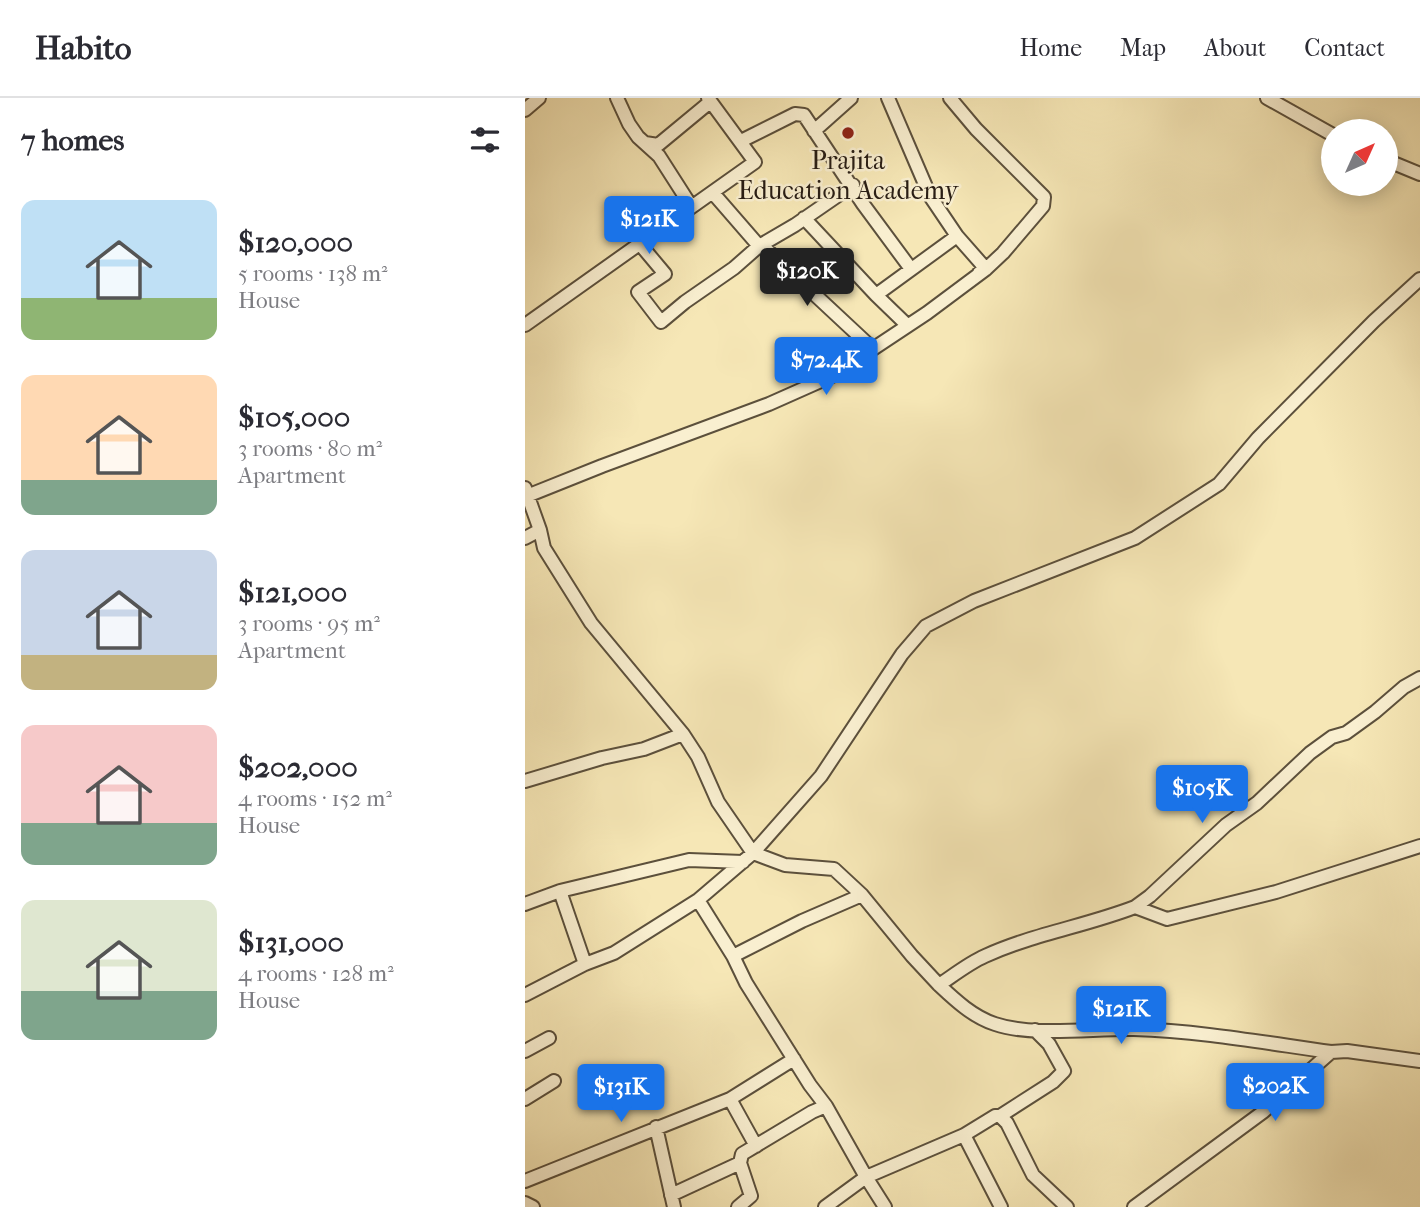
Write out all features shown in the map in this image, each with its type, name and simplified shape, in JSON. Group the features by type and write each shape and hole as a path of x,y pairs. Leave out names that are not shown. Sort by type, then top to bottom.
{"street":[{"path":"525,110 539,98"},
{"path":"617,98 629,124 643,143 659,156 691,206"},
{"path":"814,131 851,98"},
{"path":"888,98 930,196 981,272"},
{"path":"748,857 718,802 698,757 683,734 591,623 544,548 526,492 769,404 832,376 981,272 1003,253 1043,206 1044,197 976,129 950,98"},
{"path":"1267,98 1321,128"},
{"path":"525,325 755,162 709,100 658,145 643,143"},
{"path":"741,141 795,114 804,115 911,270"},
{"path":"1398,165 1420,174"},
{"path":"639,243 665,274 638,292 661,322 759,246 853,185"},
{"path":"713,193 759,246 818,295 872,348"},
{"path":"804,218 907,325"},
{"path":"876,295 957,236"},
{"path":"525,995 585,964 614,953 698,900 748,857 821,776 902,654 926,626 974,601 1135,538 1219,484 1258,438 1374,321 1420,279"},
{"path":"525,538 540,530"},
{"path":"939,985 984,956 1072,925 1106,918 1135,907 1226,825 1257,803 1310,753 1332,737 1346,733 1404,687 1420,678"},
{"path":"525,780 644,749 683,734"},
{"path":"1135,907 1167,919 1276,892 1420,846"},
{"path":"525,904 560,891 689,860 748,857 785,865 834,869 862,895 939,985 957,1002 996,1025 1035,1030 1135,1029 1420,1061"},
{"path":"560,891 585,964"},
{"path":"733,956 802,921 862,895"},
{"path":"698,900 733,956 746,983 826,1106 885,1207"},
{"path":"825,1207 866,1177 964,1135 1053,1082 1064,1072 1049,1044 1035,1030"},
{"path":"525,1051 549,1038"},
{"path":"1134,1207 1263,1112 1331,1052"},
{"path":"525,1181 730,1099 794,1059"},
{"path":"525,1099 554,1082"},
{"path":"730,1099 756,1146"},
{"path":"738,1207 755,1202 740,1163 742,1154 826,1106"},
{"path":"1000,1116 1007,1123 1033,1175 1067,1207"},
{"path":"656,1127 673,1201 740,1163"},
{"path":"964,1135 1001,1207"},
{"path":"525,1203 533,1207"}],"place":[{"name":"Prajita Education Academy","path":"848,133"}]}
